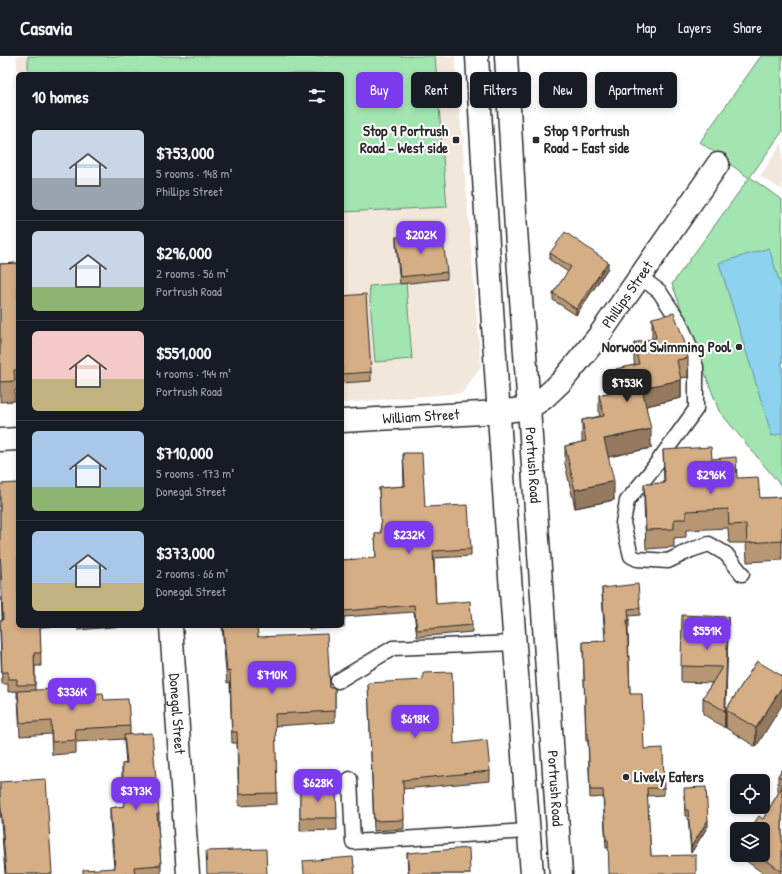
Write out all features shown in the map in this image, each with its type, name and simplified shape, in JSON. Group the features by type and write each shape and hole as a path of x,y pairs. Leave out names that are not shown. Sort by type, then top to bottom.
{"main road":[{"name":"Portrush Road","path":"477,56 485,207 514,643 532,874"},
{"name":"Portrush Road","path":"506,56 516,230 561,874"},
{"name":"Phillips Street","path":"499,412 529,408 544,398 563,380 598,337 718,164"},
{"name":"William Street","path":"344,421 499,412"},
{"path":"0,440 16,439"},
{"name":"Donegal Street","path":"171,628 188,874"}],"lane":[{"path":"640,277 659,290 678,321 688,342 696,367 696,409 651,471 627,501 623,523 631,556 637,559 668,561 691,550 709,544 726,554 742,574"},
{"path":"338,681 393,648 514,643"},
{"path":"350,779 353,842 528,831"}],"shaded area":[{"path":"16,56 455,56 456,72 411,72 411,108 459,108 481,367 462,393 344,403 344,72 18,72"},
{"path":"782,143 782,190 760,176"}],"green space":[{"path":"28,56 435,56 436,72 411,72 411,108 439,108 447,207 344,212 344,72 28,72"},
{"name":"Norwood Swimming Pool","path":"761,56 782,56 782,132 750,177 782,200 782,487 719,411 672,284 749,178 700,142"},
{"path":"406,283 412,359 375,362 369,286"}],"water":[{"name":"Norwood Swimming Pool","path":"769,248 782,290 782,433 772,436 719,263"}],"building":[{"path":"565,232 608,262 576,309 553,293 571,267 550,253"},
{"path":"442,233 447,272 400,277 396,237"},
{"path":"16,263 15,381 0,382 0,264"},
{"path":"366,294 371,372 344,374 344,296"},
{"path":"674,313 684,340 688,358 677,360 681,380 642,388 651,429 604,439 614,481 575,490 565,446 586,441 582,420 604,416 599,395 621,390 616,369 639,364 634,343 656,338 652,318"},
{"path":"711,447 712,459 736,457 737,478 758,477 760,498 782,497 782,541 747,543 746,524 729,525 728,509 686,511 686,519 674,519 674,529 646,530 644,484 665,483 663,450"},
{"path":"403,453 422,453 425,507 468,505 471,549 433,551 436,604 470,601 472,625 417,630 414,605 344,611 344,560 376,558 375,533 381,533 379,488 405,486"},
{"path":"16,483 16,628 40,628 41,653 34,653 35,685 17,685 17,679 8,679 8,672 2,672 0,620 3,620 0,548 0,484"},
{"path":"638,584 640,608 628,609 629,620 627,620 630,694 642,694 644,749 663,748 664,788 647,788 651,856 696,855 696,874 609,874 608,840 606,840 603,790 590,790 588,733 586,733 583,642 606,641 602,588"},
{"path":"682,615 728,617 725,711 703,698 722,667 681,666"},
{"path":"223,628 257,628 258,637 327,634 330,688 335,688 335,711 275,714 277,793 239,794 237,732 232,732 230,671 227,672"},
{"path":"757,661 782,676 782,687 756,728 726,710"},
{"path":"452,672 454,744 487,740 490,771 403,780 404,820 374,821 368,683 423,680 423,673"},
{"path":"55,689 56,696 103,693 104,700 128,699 130,726 75,729 76,740 52,742 51,721 20,723 18,691"},
{"path":"152,733 159,814 157,814 161,865 134,867 135,874 83,874 83,870 115,868 110,808 125,806 122,764 127,763 124,735"},
{"path":"782,769 782,778 778,776"},
{"path":"46,779 52,874 6,874 0,782"},
{"path":"336,787 337,818 300,818 300,788"},
{"path":"706,787 708,820 691,847 688,810 685,810 684,788"},
{"path":"782,787 782,871 769,862 770,862 770,822 755,822 759,816 763,819 766,814 770,814 770,807"},
{"path":"469,848 470,874 409,874 407,853"},
{"path":"266,849 267,874 207,874 206,851"},
{"path":"353,857 355,874 304,874 303,861"}],"place":[{"name":"Stop 9 Portrush Road - West side","path":"456,140"},
{"name":"Stop 9 Portrush Road - East side","path":"536,140"},
{"name":"Norwood Swimming Pool","path":"739,347"},
{"name":"Lively Eaters","path":"626,777"}]}
